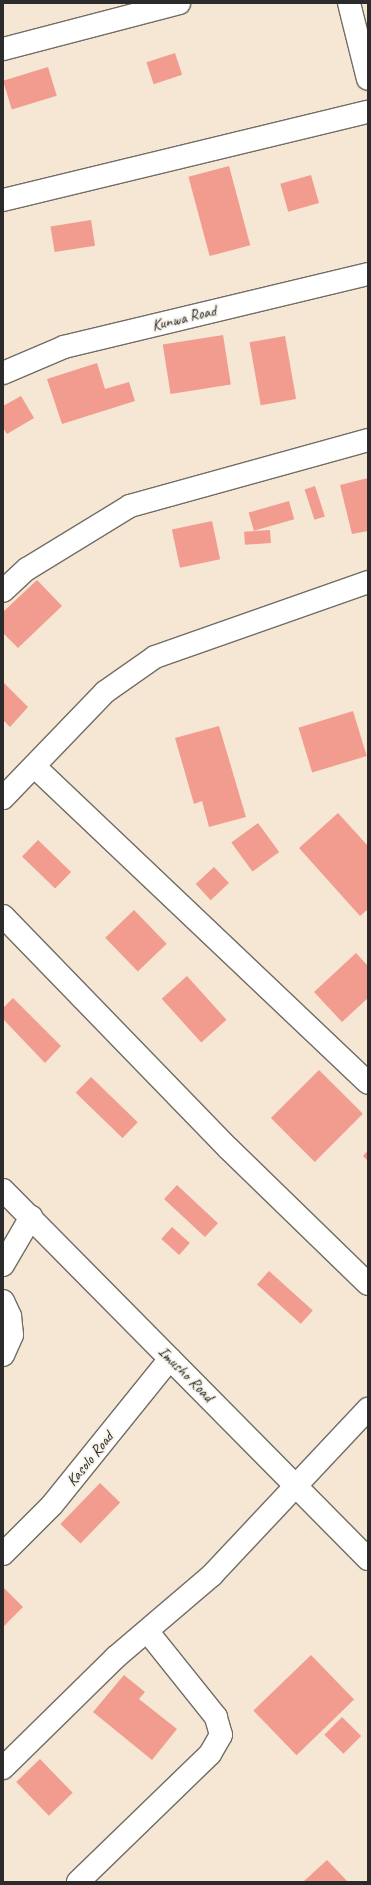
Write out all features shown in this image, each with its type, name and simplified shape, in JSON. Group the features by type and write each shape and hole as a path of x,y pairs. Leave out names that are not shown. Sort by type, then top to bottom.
{"street":[{"path":"3,49 179,3"},
{"path":"349,3 368,79"},
{"path":"3,200 368,112"},
{"name":"Kunwa Road","path":"3,373 64,347 368,274"},
{"path":"3,591 27,569 130,506 368,440"},
{"path":"3,798 105,692 155,657 368,582"},
{"path":"34,766 368,1083"},
{"path":"3,916 228,1148 368,1284"},
{"name":"Imusho Road","path":"3,1190 368,1559"},
{"path":"3,1265 31,1217"},
{"path":"3,1301 10,1316 12,1335 3,1356"},
{"name":"Kasolo Road","path":"3,1554 52,1505 170,1359"},
{"path":"3,1768 146,1631 212,1575 297,1486 368,1408"},
{"path":"78,1882 210,1754 221,1735 216,1717 146,1631"}],"building":[{"path":"175,53 182,75 154,84 146,62"},
{"path":"48,67 57,96 12,109 3,81"},
{"path":"229,166 250,245 210,256 188,177"},
{"path":"311,175 319,203 288,212 280,184"},
{"path":"91,220 95,246 55,252 51,226"},
{"path":"223,335 231,384 171,394 163,345"},
{"path":"285,336 296,399 261,405 250,342"},
{"path":"97,363 105,389 129,382 135,401 62,424 47,379"},
{"path":"21,396 34,418 7,434 3,428 3,406"},
{"path":"368,478 368,531 352,534 340,485"},
{"path":"315,486 325,516 314,520 305,489"},
{"path":"289,501 294,519 254,531 249,513"},
{"path":"212,521 220,559 180,568 172,530"},
{"path":"270,530 271,543 245,545 244,532"},
{"path":"37,580 62,606 18,648 3,633 3,612"},
{"path":"3,682 28,707 10,727 3,720"},
{"path":"353,711 367,756 312,773 298,728"},
{"path":"219,726 246,817 209,827 202,801 194,804 175,738"},
{"path":"338,813 368,846 368,909 360,916 299,848"},
{"path":"258,823 279,852 252,872 231,842"},
{"path":"38,840 71,872 55,888 22,857"},
{"path":"214,867 229,883 211,900 196,884"},
{"path":"134,910 167,944 138,972 105,938"},
{"path":"356,953 368,966 368,998 342,1022 314,992"},
{"path":"187,976 226,1020 201,1043 162,999"},
{"path":"13,998 61,1046 45,1063 3,1019 3,1008"},
{"path":"319,1070 363,1114 315,1162 271,1118"},
{"path":"91,1077 138,1122 122,1138 76,1093"},
{"path":"368,1150 368,1161 363,1156"},
{"path":"177,1185 218,1223 205,1237 164,1199"},
{"path":"172,1227 190,1243 179,1255 161,1239"},
{"path":"269,1271 313,1310 301,1324 257,1284"},
{"path":"100,1483 120,1502 81,1543 60,1524"},
{"path":"3,1587 23,1607 3,1627"},
{"path":"311,1655 354,1700 297,1755 253,1711"},
{"path":"124,1675 145,1692 139,1699 177,1729 152,1760 93,1712"},
{"path":"342,1717 361,1736 343,1754 324,1735"},
{"path":"40,1759 73,1793 49,1816 16,1782"},
{"path":"327,1860 348,1882 303,1882"}]}
